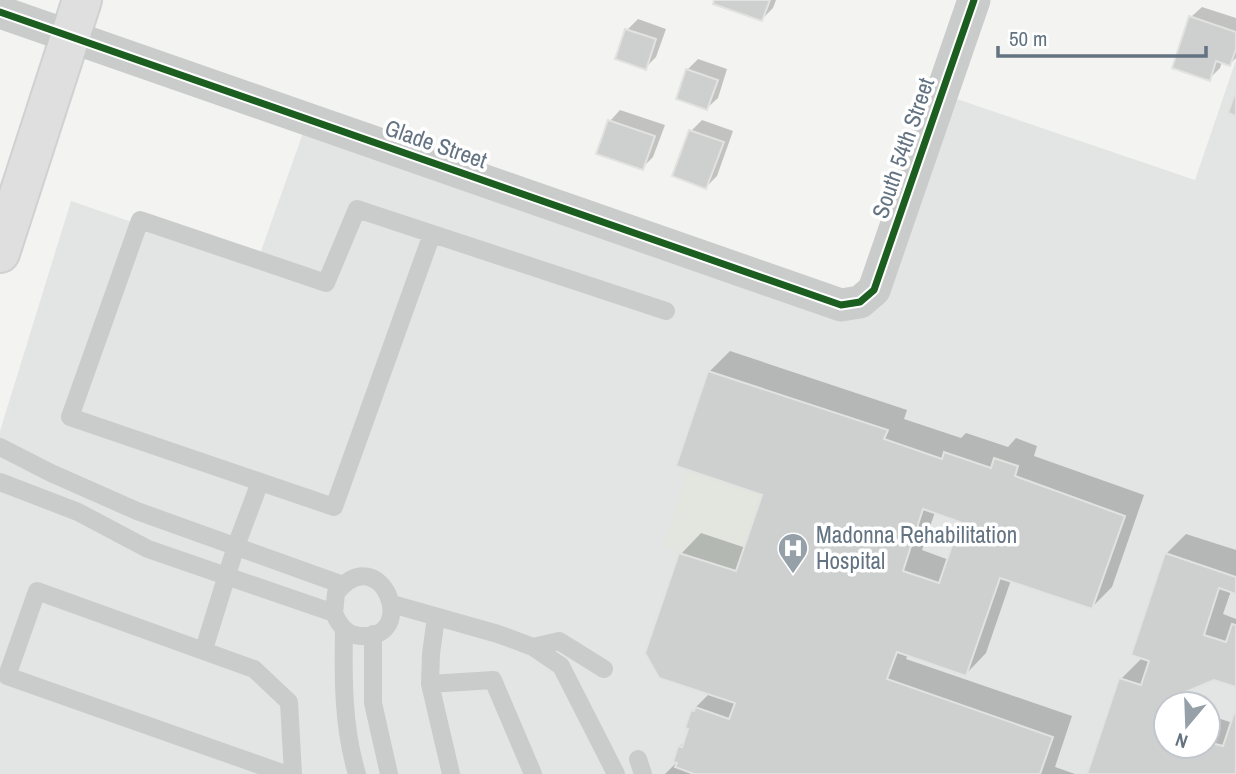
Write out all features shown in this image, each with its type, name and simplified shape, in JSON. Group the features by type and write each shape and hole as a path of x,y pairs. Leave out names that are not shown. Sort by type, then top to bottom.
{"main road":[{"path":"0,253 82,0"}],"street":[{"name":"South 54th Street","path":"860,302 874,290 878,280 974,0"},
{"name":"Glade Street","path":"0,12 830,302 841,305 860,302"}],"lane":[{"path":"432,234 334,507 71,416 140,220 326,284 357,209 666,311"},
{"path":"0,447 137,511 343,585"},
{"path":"0,482 78,512 148,549 334,613"},
{"path":"204,649 236,546 260,482"},
{"path":"351,579 378,582 390,595 392,604 388,622 373,634 363,636 344,630 334,613 337,593 351,579"},
{"path":"285,774 7,676 37,591 254,668 289,702 293,774"},
{"path":"392,604 498,634 533,647 561,666 616,774"},
{"path":"436,617 430,684 452,774"},
{"path":"344,630 343,684 352,759 357,774"},
{"path":"373,634 373,703 389,774"},
{"path":"533,647 559,641 604,669"},
{"path":"430,684 493,680 534,774"}],"shaded area":[{"name":"Madonna Rehabilitation Hospital","path":"1236,60 1236,774 0,774 0,431 71,201 256,265 308,119 851,305 942,94 1195,180"},
{"path":"688,470 762,495 736,571 663,547"}],"building":[{"path":"714,0 770,0 762,21 713,4"},
{"path":"1189,16 1236,32 1236,49 1230,66 1216,61 1210,81 1172,68"},
{"path":"625,29 656,39 646,70 615,59"},
{"path":"686,69 718,80 707,110 676,99"},
{"path":"1236,90 1236,116 1228,113"},
{"path":"608,120 655,136 643,170 596,154"},
{"path":"689,130 724,142 706,189 672,176"},
{"name":"Madonna Rehabilitation Hospital","path":"708,371 888,430 884,439 942,459 944,452 991,468 994,458 1018,466 1015,476 1125,516 1092,609 1000,578 966,676 897,652 887,679 1053,737 1040,774 694,774 675,767 677,763 673,762 678,746 682,747 691,710 694,711 695,707 729,719 735,703 659,678 645,653 679,553 736,571 762,495 676,466","holes":["923,509 960,522 939,583 903,571"]},
{"path":"1165,553 1236,577 1236,594 1219,588 1204,635 1226,642 1232,624 1236,625 1236,687 1214,680 1190,690 1152,690 1152,760 1222,760 1222,746 1236,707 1236,774 1087,774 1119,678 1141,685 1149,661 1131,655"}],"cycle path":[{"path":"0,12 841,305 860,302 874,290 974,0"}],"place":[{"name":"Madonna Rehabilitation Hospital","path":"793,575"}]}
